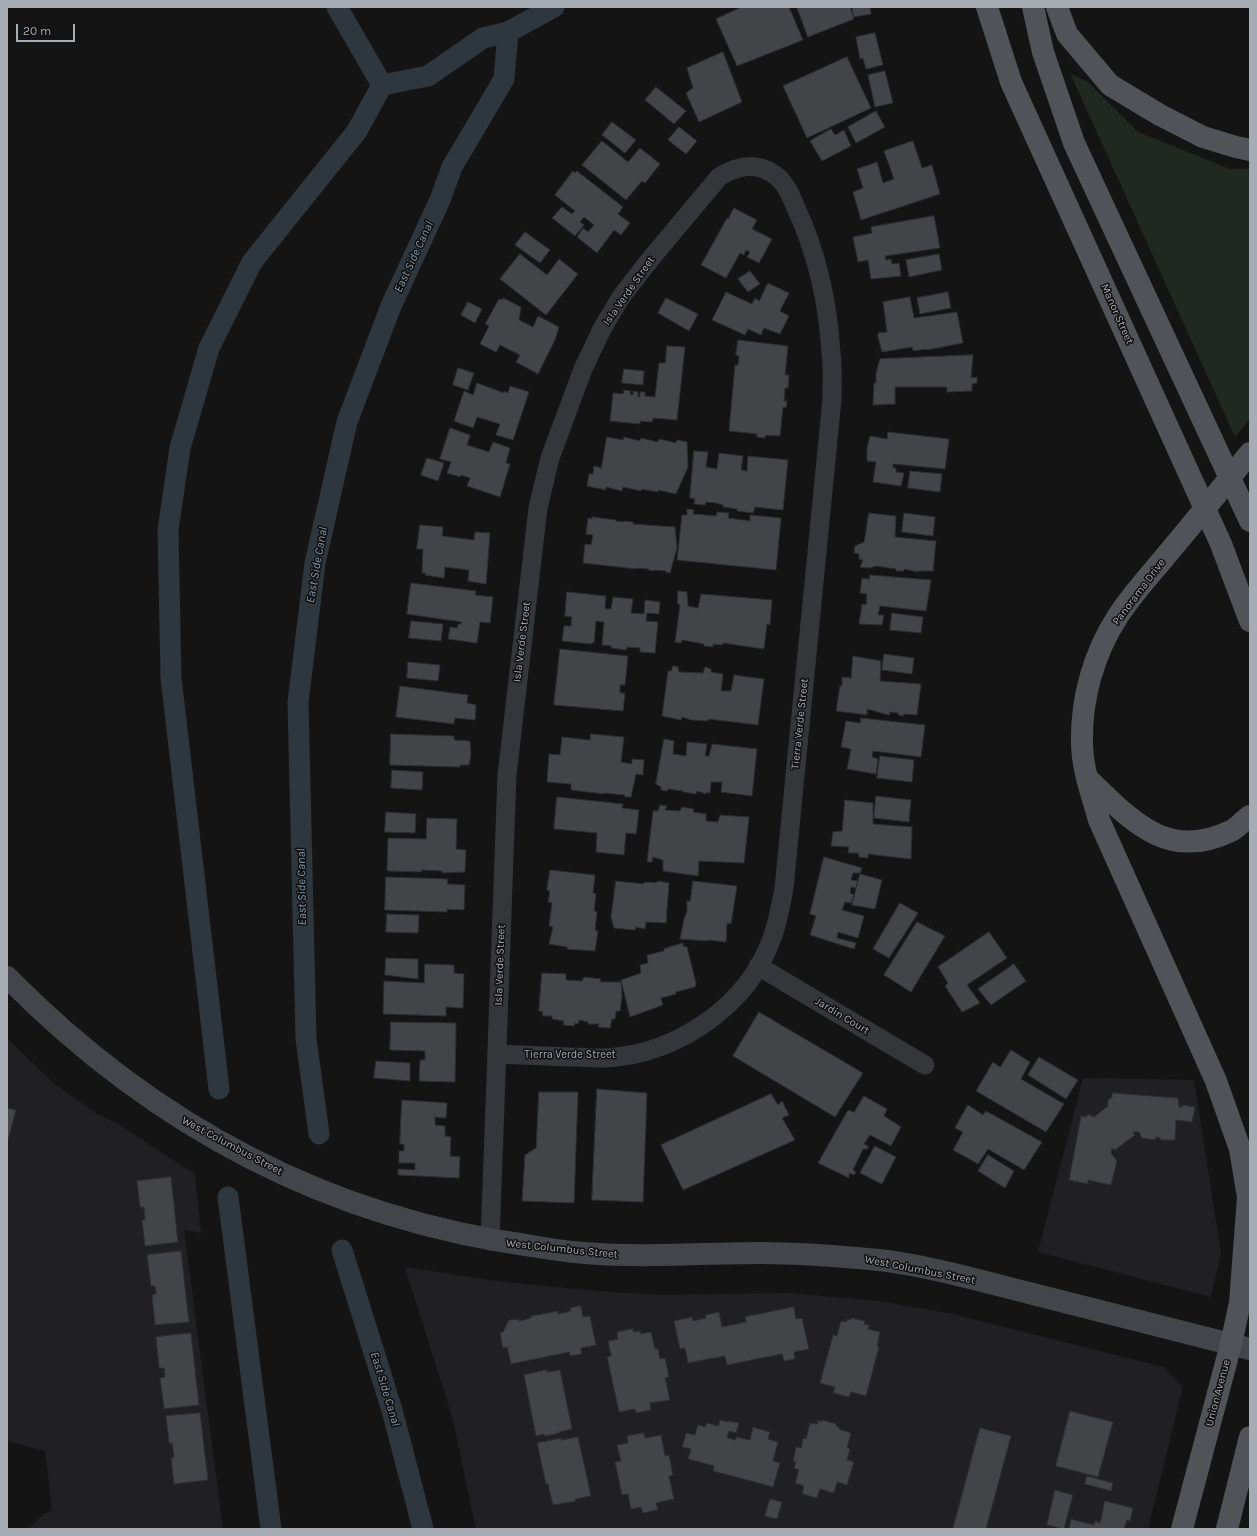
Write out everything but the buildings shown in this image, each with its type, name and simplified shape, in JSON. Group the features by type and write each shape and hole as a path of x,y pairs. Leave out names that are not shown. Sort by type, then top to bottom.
{"main road":[{"name":"Manor Street","path":"987,7 1011,82 1218,537 1250,620"},
{"path":"1033,7 1043,52 1074,143 1250,521"},
{"path":"1057,7 1067,34 1110,85 1160,115 1203,137 1236,148 1250,150"},
{"name":"Panorama Drive","path":"1240,1303 1248,1197 1240,1149 1216,1081 1099,820 1088,779 1082,744 1083,712 1091,676 1101,645 1118,615 1250,453"},
{"path":"1088,779 1122,811 1142,827 1160,837 1182,841 1204,841 1232,830 1250,816"},
{"name":"West Columbus Street","path":"7,977 56,1024 104,1065 154,1102 208,1135 263,1165 320,1190 373,1210 434,1228 490,1240 583,1253 645,1256 759,1253 814,1254 884,1261 946,1272 1240,1346"},
{"name":"Union Avenue","path":"1182,1529 1240,1346 1240,1303 1250,1256"},
{"path":"1227,1529 1250,1437"}],"street":[{"name":"Isla Verde Street","path":"490,1240 507,775 538,508 550,458 583,369 621,297 648,262 719,177 731,169 746,166 762,168 775,175 784,184 788,191"},
{"name":"Tierra Verde Street","path":"496,1054 606,1058 639,1053 667,1044 693,1031 715,1016 737,996 758,966 772,940 780,911 784,888 832,399 832,354 827,310 815,259 800,217 788,191"},
{"name":"Jardin Court","path":"758,966 925,1065"}],"shaded area":[{"path":"1070,73 1089,83 1138,132 1230,169 1250,169 1250,419 1235,437"},
{"path":"7,1038 52,1082 97,1114 118,1124 195,1174 201,1233 184,1230 223,1529 28,1529 44,1514 52,1510 45,1451 7,1441"},
{"path":"1083,1078 1194,1080 1221,1253 1211,1297 1038,1252"},
{"path":"405,1267 496,1281 597,1291 662,1295 789,1293 879,1301 953,1314 1163,1367 1183,1387 1148,1529 476,1529 453,1420"}],"waterway":[{"path":"337,7 382,85"},
{"path":"382,85 428,76 483,38 508,32 554,7"},
{"name":"East Side Canal","path":"319,1134 306,1039 298,702 315,563 347,422 391,306 440,200 452,167 504,79 508,32"},
{"path":"219,1089 171,678 168,530 180,448 209,348 252,262 357,131 382,85"},
{"path":"228,1197 271,1529"},
{"name":"East Side Canal","path":"342,1250 392,1410 423,1529"}]}
